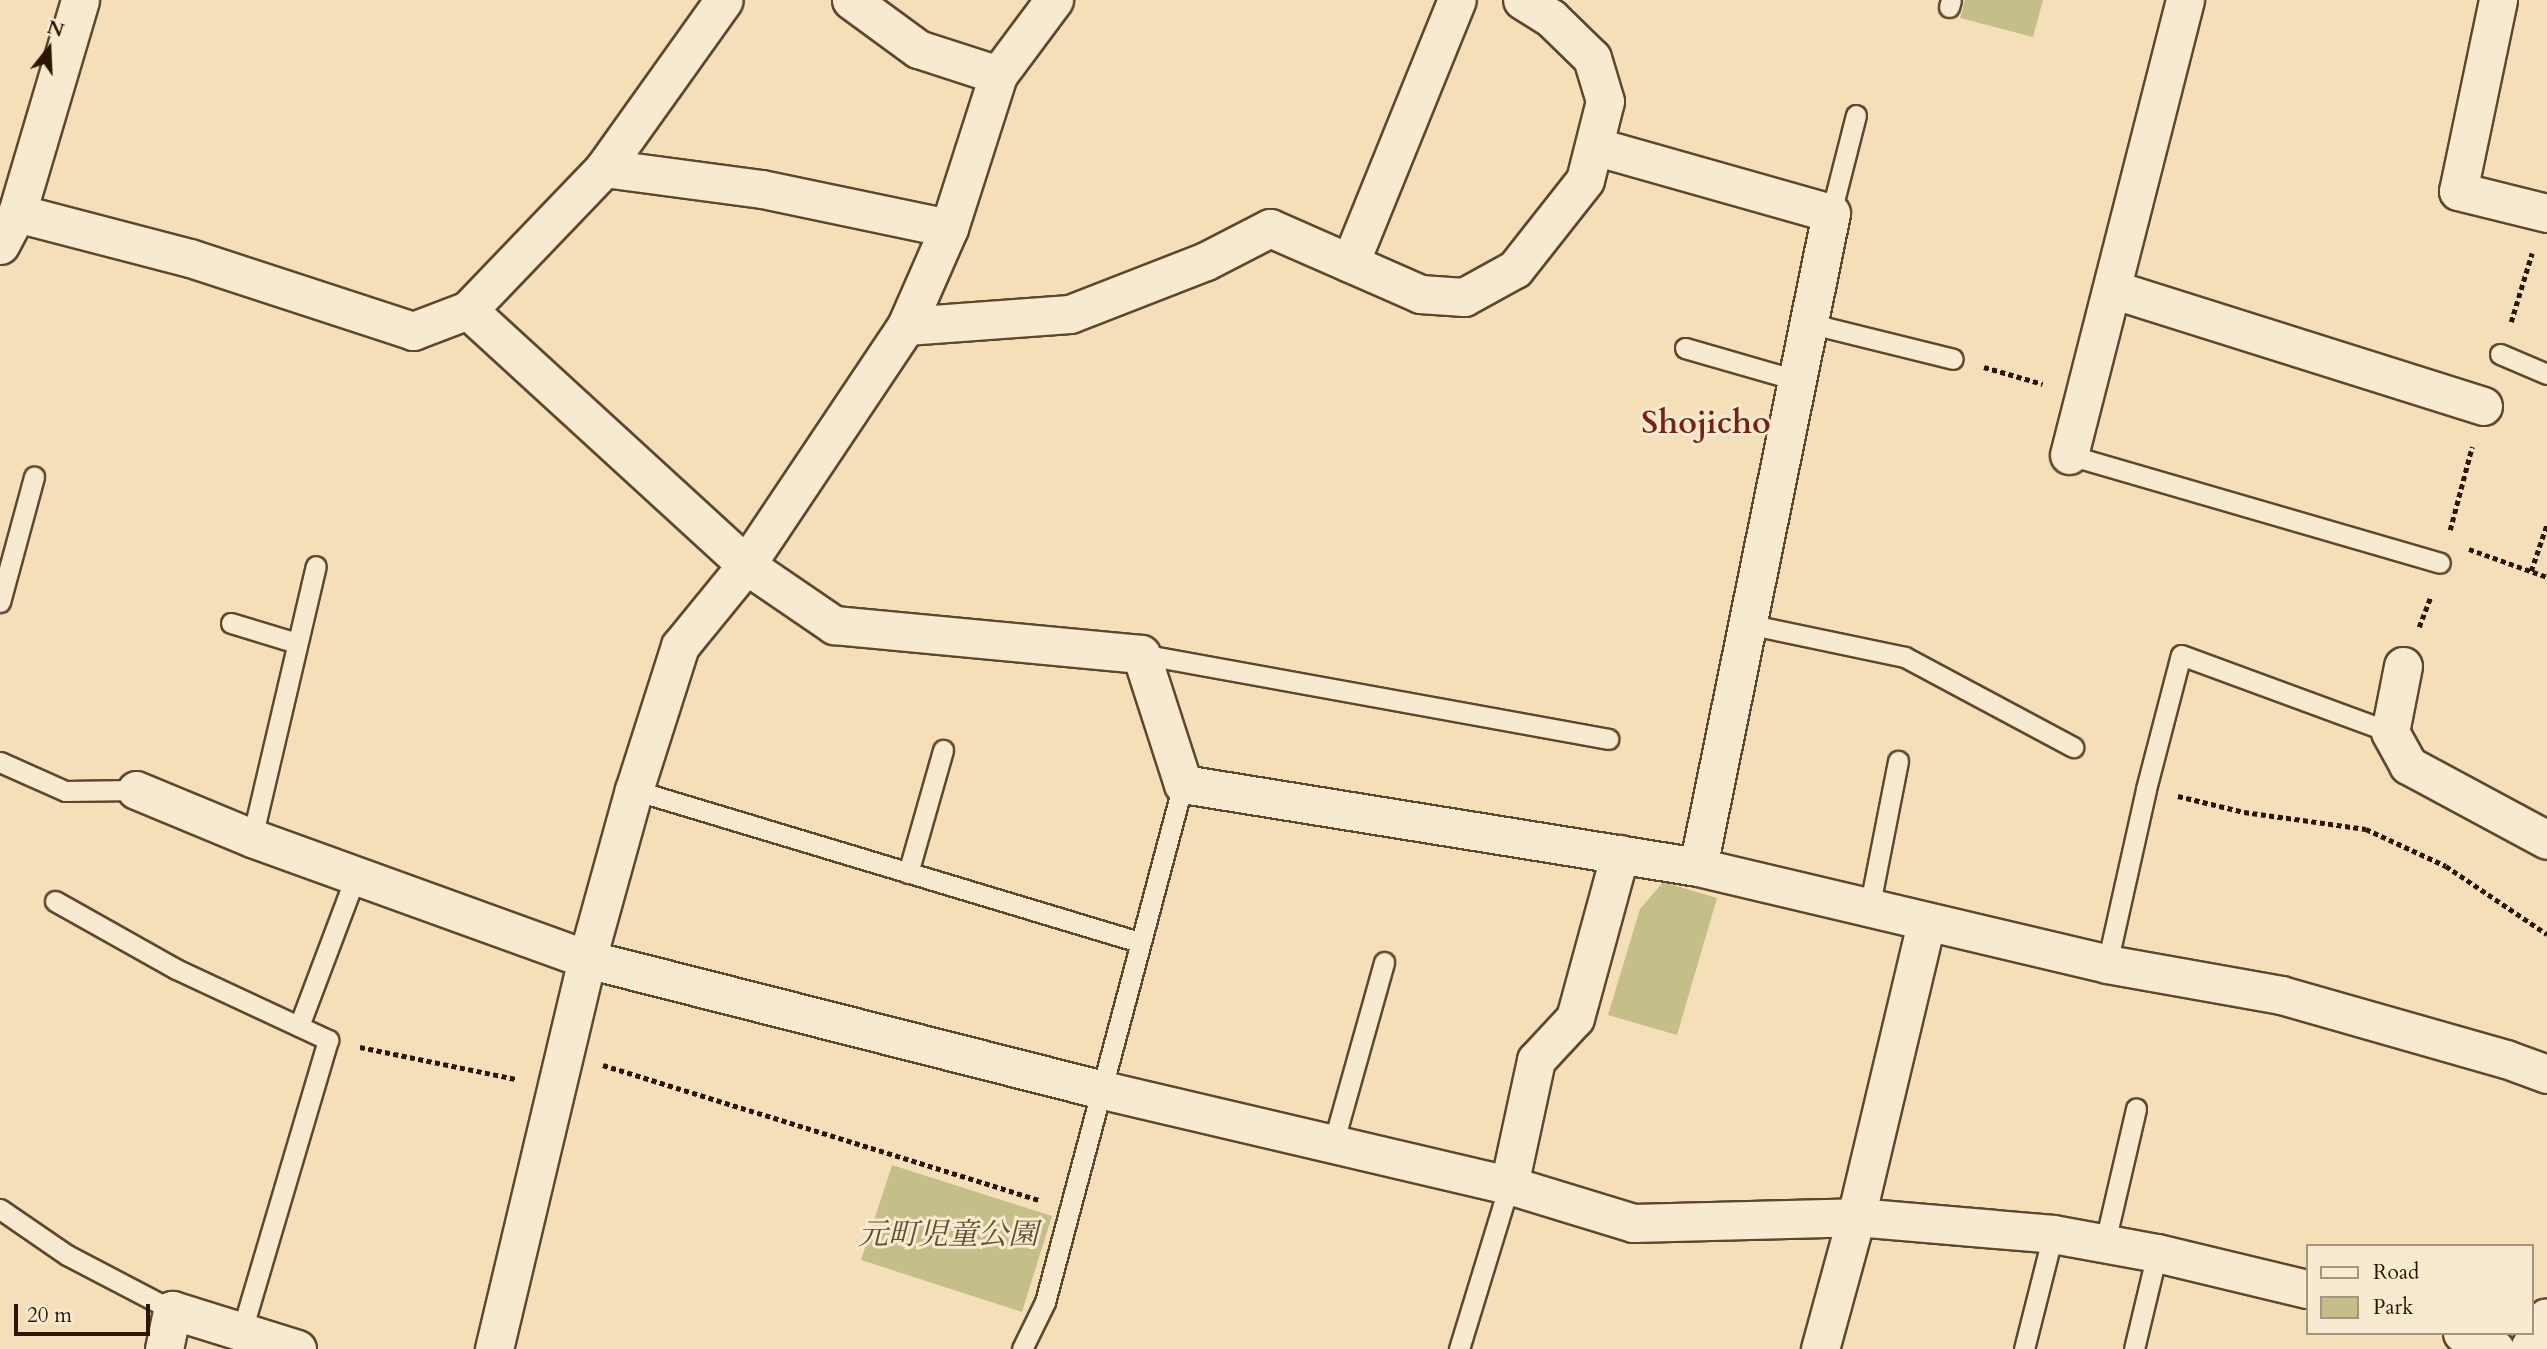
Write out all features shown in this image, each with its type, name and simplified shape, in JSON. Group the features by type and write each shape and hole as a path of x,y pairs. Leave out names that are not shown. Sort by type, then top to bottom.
{"main road":[{"path":"2530,1349 2547,1318"}],"street":[{"path":"0,245 17,213 80,0"},
{"path":"17,213 190,258 413,331 468,310 604,168 724,0"},
{"path":"852,0 918,49 998,75"},
{"path":"494,1349 587,959 634,790 680,646 746,565 906,326 949,228 998,75 1055,0"},
{"path":"1350,264 1458,0"},
{"path":"906,326 1070,314 1206,261 1270,228 1420,294 1464,297 1516,269 1585,180 1605,102 1592,58 1551,18 1522,0"},
{"path":"2069,455 2185,0"},
{"path":"2498,0 2458,191 2546,213"},
{"path":"1594,146 1831,212 1698,867"},
{"path":"604,168 762,189 949,228"},
{"path":"2112,289 2483,406"},
{"path":"468,310 746,565 834,625 1141,654 1183,784 1698,867 2107,964 2281,995 2506,1059 2547,1074"},
{"path":"2403,666 2390,732 2408,765 2547,840"},
{"path":"136,790 252,838 587,959 1103,1090 1509,1185 1633,1223 1856,1217 2053,1234 2157,1253 2306,1289"},
{"path":"1509,1185 1536,1060 1575,1018 1620,854"},
{"path":"1820,1349 1856,1217 1926,923"},
{"path":"164,1349 172,1310 297,1349"},
{"path":"2466,1335 2495,1349"}],"lane":[{"path":"1831,212 1856,115"},
{"path":"1808,323 1953,359"},
{"path":"1685,348 1797,380"},
{"path":"2500,354 2547,374"},
{"path":"2069,455 2440,563"},
{"path":"0,602 34,477"},
{"path":"252,838 316,566"},
{"path":"231,623 297,643"},
{"path":"1747,624 1905,657 2073,747"},
{"path":"1141,654 1608,739"},
{"path":"2107,964 2146,789 2181,655 2390,732"},
{"path":"908,873 943,750"},
{"path":"1869,909 1898,761"},
{"path":"0,762 65,791 136,790"},
{"path":"1022,1349 1045,1302 1183,784"},
{"path":"634,790 1139,942"},
{"path":"299,1026 356,876"},
{"path":"55,901 176,969 328,1040 241,1333"},
{"path":"1333,1144 1384,962"},
{"path":"2105,1242 2136,1109"},
{"path":"1459,1349 1509,1185"},
{"path":"0,1209 67,1255 172,1310"},
{"path":"2024,1349 2053,1234"},
{"path":"2134,1349 2157,1253"}],"path":[{"path":"2500,354 2546,213"},
{"path":"1953,359 2084,396"},
{"path":"2531,571 2547,524"},
{"path":"2459,546 2547,577"},
{"path":"2146,789 2244,812 2366,829 2446,866 2547,934"},
{"path":"328,1040 684,1088 1070,1210"}],"green space":[{"path":"1965,0 2043,0 2033,37 1960,18"},
{"path":"1663,882 1717,898 1677,1035 1608,1015 1640,909"},
{"name":"元町児童公園","path":"892,1165 1052,1216 1022,1312 861,1260"}],"district":[{"name":"Shojicho","path":"1706,423"}]}
